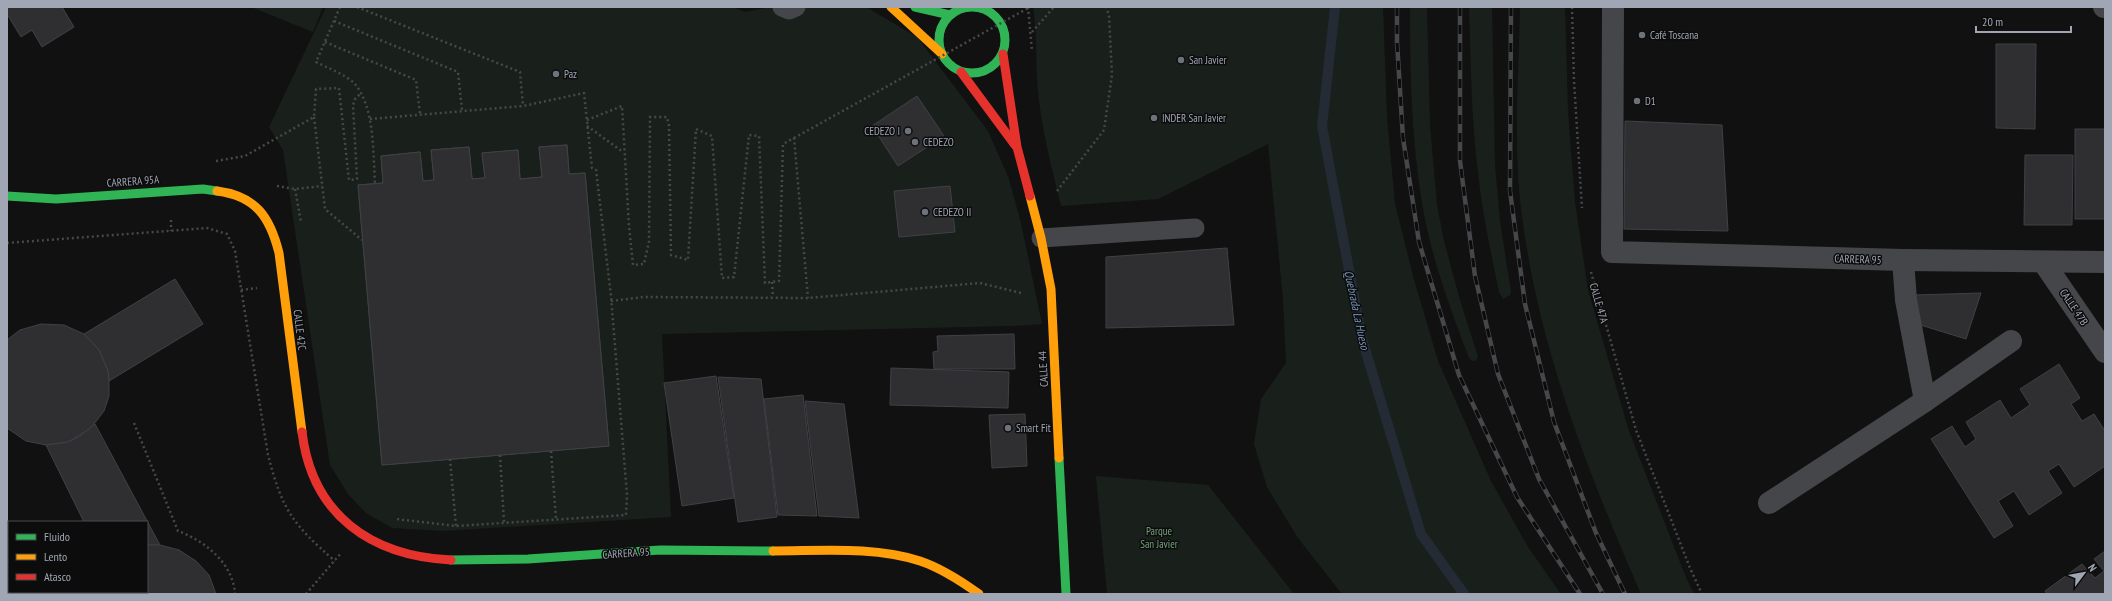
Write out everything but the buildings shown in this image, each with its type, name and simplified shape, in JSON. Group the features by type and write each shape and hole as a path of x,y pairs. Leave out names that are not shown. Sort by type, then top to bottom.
{"street":[{"path":"891,7 942,54"},
{"path":"915,7 950,15"},
{"path":"999,7 1005,38 1003,54 991,68 972,74 961,72 946,61 942,54 939,43 943,23 950,15 967,7 990,12 1002,26"},
{"path":"1612,252 1613,7"},
{"name":"CALLE 44","path":"1003,54 1017,147 1041,238 1052,289 1066,594"},
{"name":"CALLE 44","path":"961,72 1017,147"},
{"name":"CARRERA 95A","path":"7,196 56,199 154,191 220,190 235,193 257,207"},
{"name":"CALLE 42C","path":"257,207 270,224 279,253 302,435 307,461"},
{"name":"CARRERA 95","path":"1612,252 2044,263 2105,262"},
{"path":"1903,260 1906,300 1925,401"},
{"name":"CALLE 47B","path":"2044,263 2105,352"},
{"path":"1769,503 1925,401 2011,341"},
{"name":"CARRERA 95","path":"307,461 324,496 343,520 358,533 377,544 410,554 464,561 560,558 660,550 835,551 914,559 958,579 979,594"}],"lane":[{"path":"782,7 789,10 796,7"},
{"path":"1041,238 1195,228"}],"path":[{"path":"340,7 316,62 344,76 353,83 361,93 370,119 375,184"},
{"path":"357,7 520,72 523,106"},
{"path":"587,120 622,106 633,265 644,264 649,242 650,117 666,117 670,135 671,255 688,260 696,129 712,136 722,278 734,277 749,135 759,136 765,283 779,281 783,144 1030,7"},
{"path":"1032,32 1054,7"},
{"path":"1054,194 1104,130 1112,75 1109,15 1106,7"},
{"path":"1572,7 1578,153 1583,215"},
{"path":"334,21 458,72 462,110"},
{"path":"325,42 416,80 420,114"},
{"path":"361,93 354,99 357,179 349,180 339,88 316,89 314,117 325,209 362,240"},
{"path":"370,119 523,106 584,93 592,168 596,170 611,300 627,495 626,514 456,526 395,519"},
{"path":"210,162 245,156 314,117"},
{"path":"587,126 624,152"},
{"path":"794,138 808,298"},
{"path":"270,185 295,189 322,186"},
{"path":"295,189 301,226"},
{"path":"7,243 206,228 227,234 235,251 268,455 276,486 287,511 307,536 335,561"},
{"name":"CALLE 47A","path":"1612,252 1590,268 1594,285 1636,430 1690,568 1702,594"},
{"path":"772,282 773,297"},
{"path":"611,300 643,297 808,298 980,283 1021,293"},
{"path":"134,423 178,530 197,538 214,551 226,568 235,588 235,594"},
{"path":"551,451 556,519"},
{"path":"500,455 504,522"},
{"path":"450,459 456,526"},
{"path":"306,594 358,533"}],"green space":[{"path":"251,7 323,7 313,32"},
{"path":"326,7 732,7 745,12 770,7 866,7 917,37 988,131 1009,179 1021,223 1042,324 662,334 671,517 442,531 392,528 366,513 348,494 330,465 283,150 269,127"},
{"path":"1033,7 1383,7 1387,118 1395,204 1413,276 1438,361 1491,481 1528,547 1561,594 1342,594 1298,538 1267,487 1254,444 1261,399 1286,363 1283,299 1268,144 1158,199 1061,206 1040,107"},
{"path":"1410,7 1427,7 1430,126 1437,205 1444,241 1478,358 1475,361 1472,361 1469,358 1448,302 1435,260 1425,217 1413,127"},
{"path":"1469,7 1492,7 1495,166 1500,221 1511,292 1510,295 1503,299 1499,292 1480,187 1473,110"},
{"path":"1520,7 1565,7 1568,112 1575,202 1588,290 1629,431 1685,575 1694,594 1641,594 1584,453 1552,357 1539,308 1521,208 1517,159"},
{"name":"Parque San Javier","path":"1096,476 1208,485 1294,594 1107,594"}],"waterway":[{"name":"Quebrada La Hueso","path":"1335,7 1322,126 1362,339 1421,534 1464,594"}],"railway":[{"path":"1397,7 1397,42 1403,138 1419,242 1459,375 1517,497 1580,594"},
{"path":"1460,7 1460,161 1475,276 1498,374 1539,479 1603,594"},
{"path":"1511,7 1510,191 1525,304 1554,422 1596,533 1625,594"}],"traffic: fast":[{"path":"915,7 950,15"},
{"path":"972,7 985,9 1000,22 1003,27 1005,40 1003,53 990,68 985,71 972,73 959,71 944,58 941,53 939,40 941,27 954,12 959,9 972,7"},
{"path":"7,196 56,199 203,189 217,191"},
{"path":"1059,458 1066,594"},
{"path":"451,560 528,559 660,550 773,551"}],"traffic: slow":[{"path":"891,7 942,54"},
{"path":"217,191 242,198 251,203 266,219 275,240 279,253 302,432"},
{"path":"1030,196 1041,238 1051,289 1059,458"},
{"path":"773,551 847,550 902,556 936,567 979,594"}],"traffic: jam":[{"path":"1003,54 1017,147 1030,196"},
{"path":"961,72 1015,145"},
{"path":"302,432 308,461 318,486 332,508 350,526 371,540 395,550 422,557 451,560"}],"place":[{"name":"Café Toscana","path":"1642,35"},
{"name":"San Javier","path":"1181,60"},
{"name":"Paz","path":"556,74"},
{"name":"D1","path":"1637,101"},
{"name":"INDER San Javier","path":"1154,118"},
{"name":"CEDEZO I","path":"908,131"},
{"name":"CEDEZO","path":"915,142"},
{"name":"CEDEZO II","path":"925,212"},
{"name":"Smart Fit","path":"1008,428"}]}
